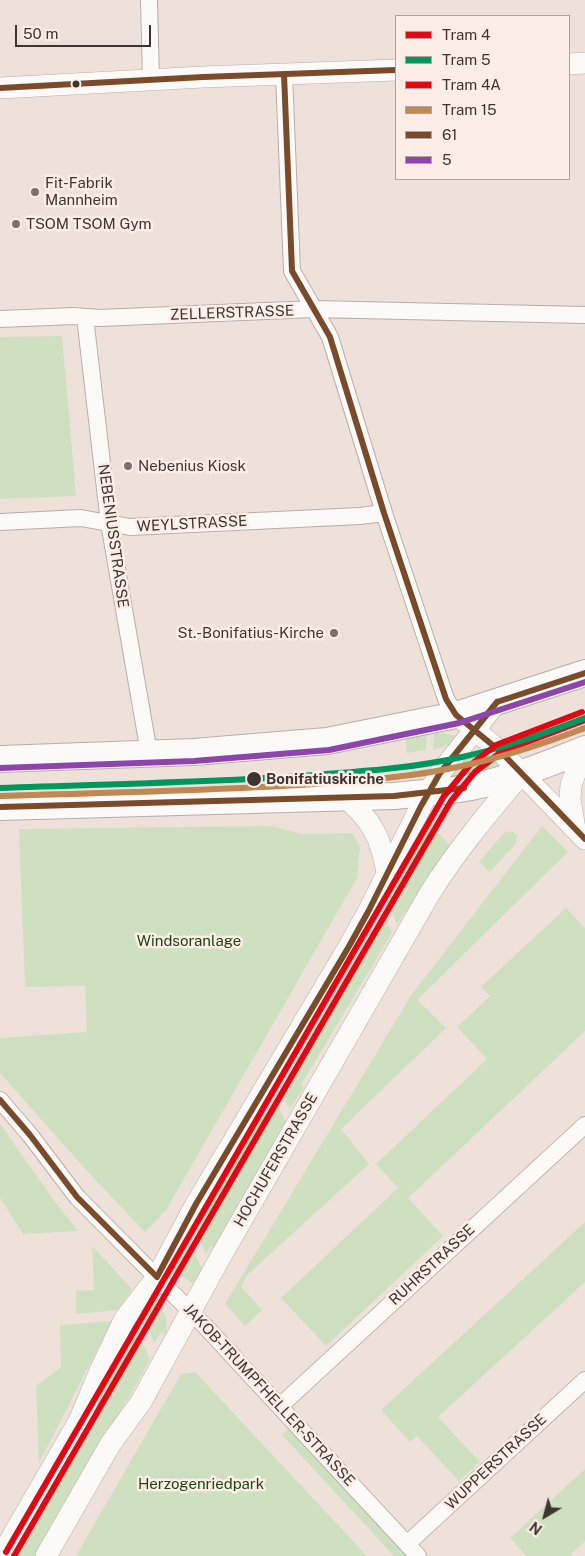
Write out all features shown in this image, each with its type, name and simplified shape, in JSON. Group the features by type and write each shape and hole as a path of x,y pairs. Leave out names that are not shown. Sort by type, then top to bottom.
{"main road":[{"path":"0,759 194,752 327,741 465,722 497,702 585,673"},
{"path":"0,807 428,793 474,786 521,774 585,749"}],"street":[{"path":"149,0 151,80"},
{"path":"570,64 585,63"},
{"path":"0,88 395,70"},
{"path":"284,74 292,270 330,337 384,513 446,699 465,722 521,774 580,834"},
{"name":"ZELLERSTRASSE","path":"0,319 100,318 314,309 585,314"},
{"name":"NEBENIUSSTRASSE","path":"85,317 109,523 149,753"},
{"name":"WEYLSTRASSE","path":"0,522 81,518 130,527 360,516 384,513"},
{"path":"1,1556 79,1421 100,1370 124,1320 157,1277 196,1204 348,948 465,722"},
{"path":"580,834 570,799 571,785 585,749"},
{"name":"HOCHUFERSTRASSE","path":"46,1556 111,1443 141,1402 430,893 444,870 521,774"},
{"path":"345,797 372,825 383,849 387,872"},
{"name":"JAKOB-TRUMPFHELLER-STRASSE","path":"0,1100 30,1135 77,1197 191,1311 418,1556"},
{"name":"RUHRSTRASSE","path":"280,1406 585,1125"},
{"name":"WUPPERSTRASSE","path":"407,1544 585,1380"}],"green space":[{"path":"62,336 76,496 0,499 0,337"},
{"path":"443,733 457,736 448,745 433,750 434,734"},
{"path":"427,734 426,750 407,753 405,738"},
{"path":"484,749 504,770 448,781 471,751"},
{"name":"Windsoranlage","path":"271,826 302,834 352,833 360,846 357,878 166,1210 145,1232 87,1171 0,1073 0,1038 87,1032 85,986 25,987 19,829"},
{"path":"542,826 568,852 417,1000 446,1028 341,1129 369,1164 247,1275 241,1287 262,1310 245,1326 225,1304 412,994"},
{"path":"432,827 450,846 425,881 410,914 405,912 397,924 384,895 417,837 423,840"},
{"path":"512,831 517,835 516,843 490,872 479,862 504,833"},
{"path":"566,908 585,928 585,1031 408,1198 443,1236 326,1346 281,1298 398,1188 376,1164 487,1059 457,1027 490,996 481,987"},
{"path":"383,914 392,933 301,1085 304,1087 290,1109 280,1092"},
{"path":"275,1100 285,1120 290,1123 218,1250 211,1246 206,1254 194,1228 259,1115 264,1117"},
{"path":"0,1124 78,1231 23,1234 0,1198"},
{"path":"585,1222 585,1282 438,1417 480,1462 459,1481 417,1436 410,1442 381,1410"},
{"path":"190,1245 204,1272 200,1279 192,1283 174,1271 173,1265 179,1254 184,1256"},
{"path":"92,1246 132,1289 118,1310 76,1314 76,1291 94,1290"},
{"path":"153,1301 163,1311 167,1324 166,1334 161,1332 154,1343 146,1321 138,1315 146,1302"},
{"path":"112,1321 39,1463 36,1386 61,1367 60,1325"},
{"path":"138,1333 150,1360 39,1556 10,1556 124,1339 131,1343"},
{"name":"Herzogenriedpark","path":"195,1372 367,1556 76,1556 181,1374"},
{"path":"289,1429 407,1556 394,1556 282,1435"},
{"path":"585,1469 585,1541 571,1554 572,1556 527,1556 510,1538"}],"tram line":[{"name":"4A","path":"6,1552 444,796 469,766 496,745 582,712"},
{"name":"5","path":"0,788 188,782 341,773 402,767 442,761 493,749 540,735 585,718"},
{"name":"4","path":"14,1556 451,801 475,772 501,752 585,720"},
{"name":"15","path":"1,796 263,787 402,776 442,770 493,758 585,728"}],"transit line":[{"name":"61","path":"0,88 203,77 395,70"},
{"name":"61","path":"284,74 292,271 330,337 384,513 446,699 456,715 501,752 585,839"},
{"name":"61","path":"497,702 585,673"},
{"name":"5","path":"0,768 194,761 329,750 459,723 585,682"},
{"name":"61","path":"157,1277 196,1204 348,948 440,773 497,702"},
{"name":"61","path":"0,807 394,796 464,788"},
{"name":"61","path":"0,1100 30,1135 77,1197 157,1277"}],"place":[{"name":"Fit-Fabrik Mannheim","path":"35,192"},
{"name":"TSOM TSOM Gym","path":"16,224"},
{"name":"Nebenius Kiosk","path":"128,466"},
{"name":"St.-Bonifatius-Kirche","path":"334,633"},
{"name":"Bonifatiuskirche","path":"254,779"}]}
